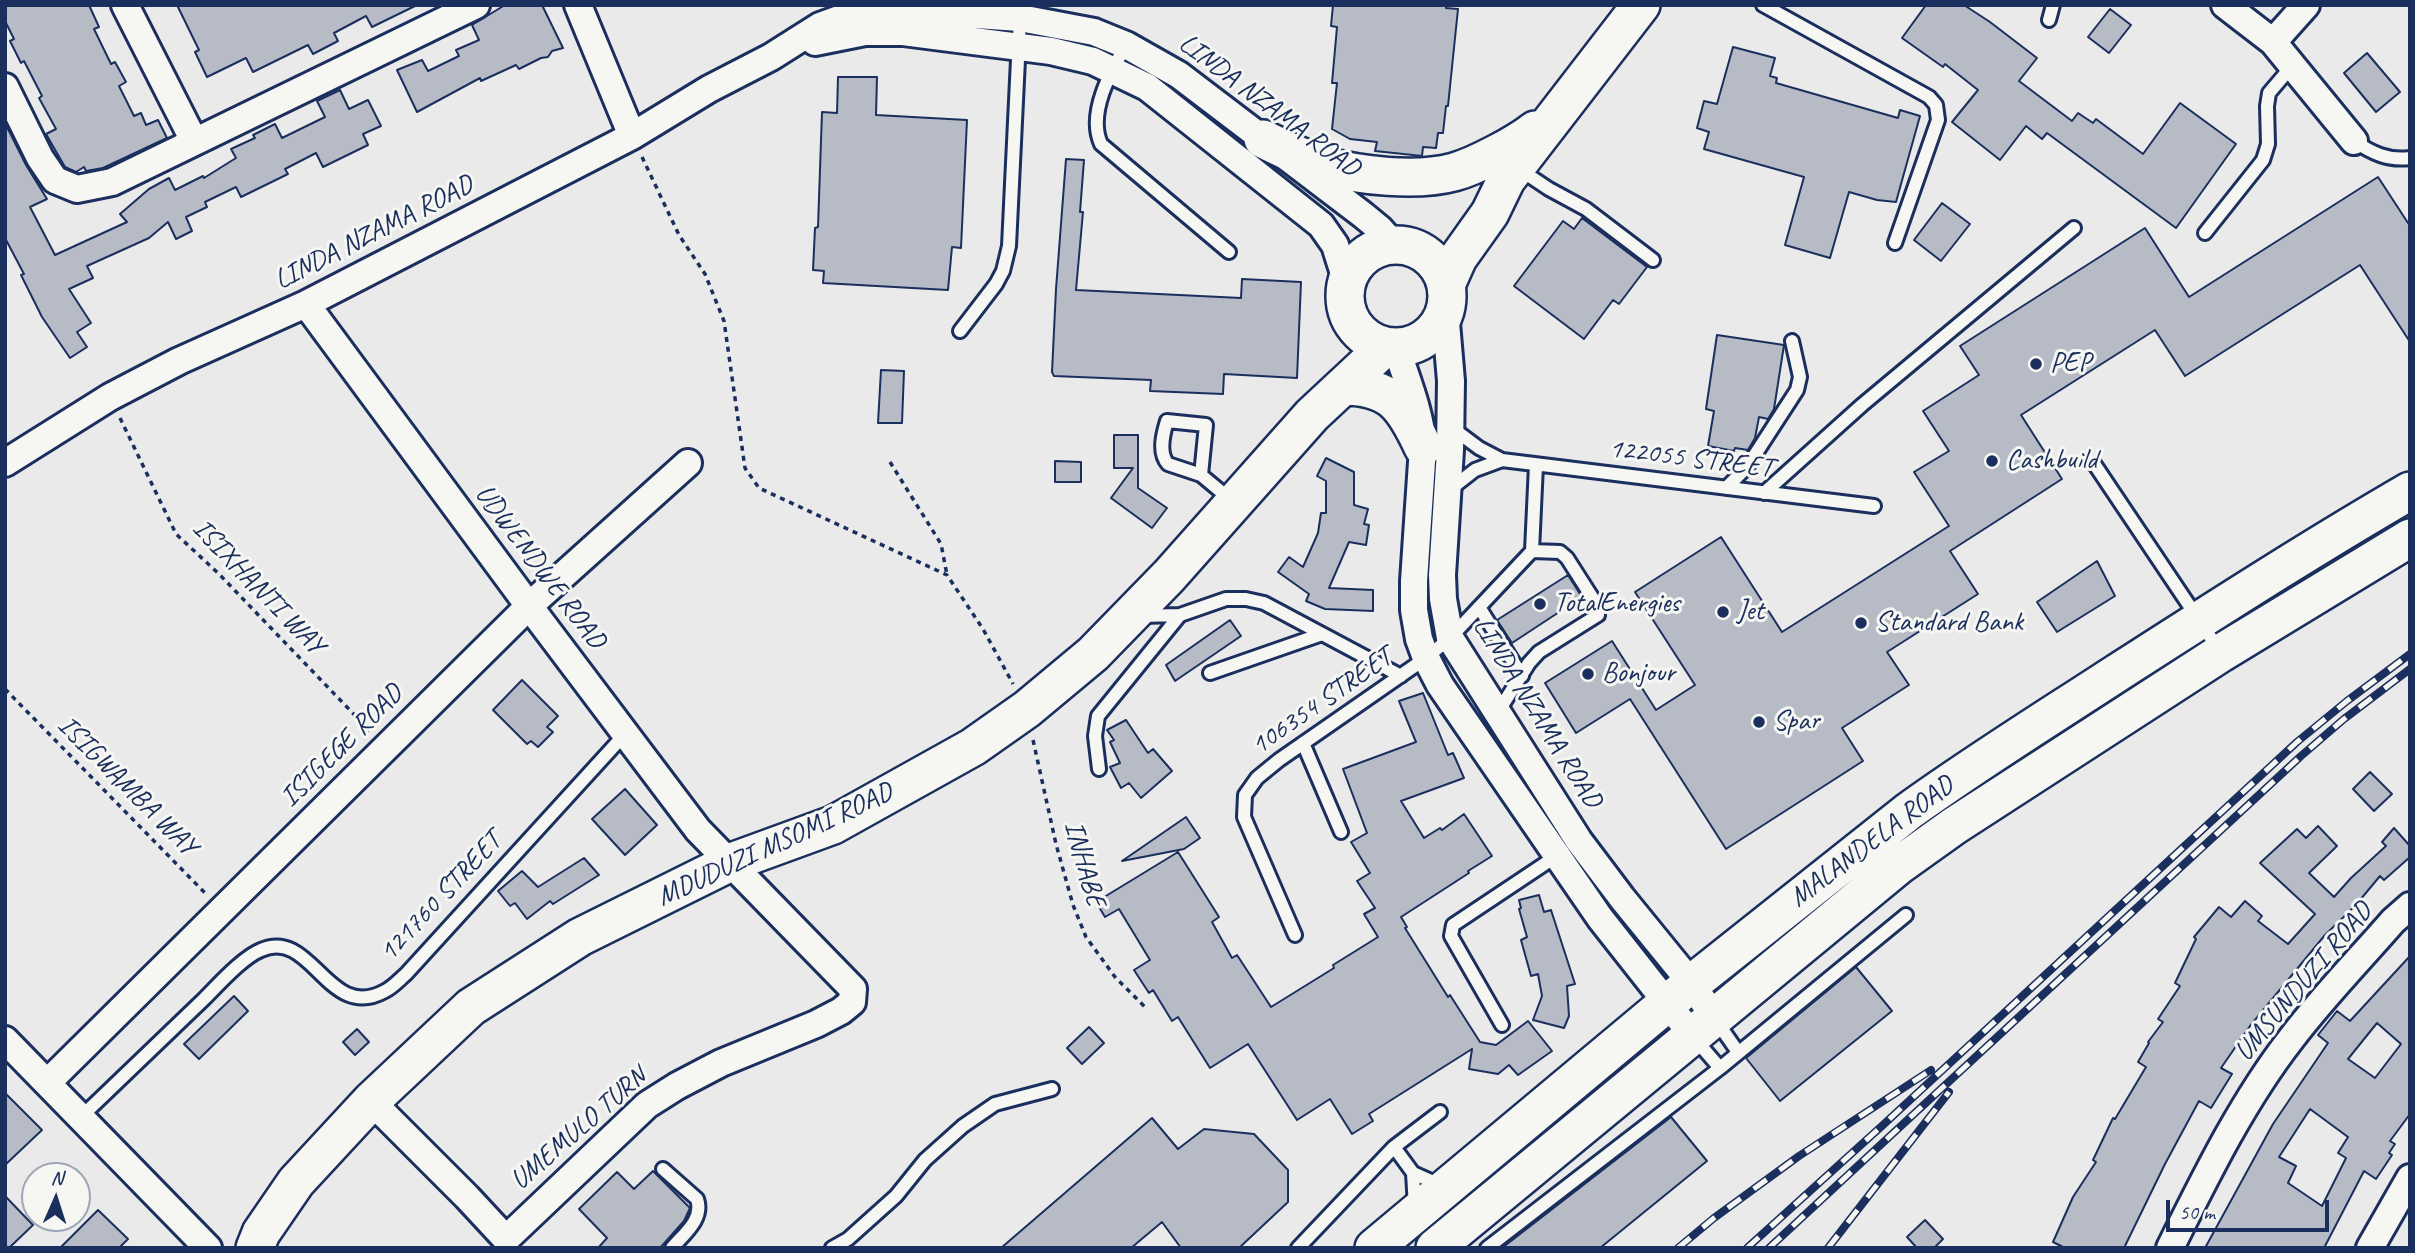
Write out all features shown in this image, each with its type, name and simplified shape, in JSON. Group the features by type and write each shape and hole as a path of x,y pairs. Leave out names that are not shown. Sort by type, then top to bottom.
{"street":[{"path":"125,5 194,141"},
{"path":"5,87 40,158 55,180 77,189 112,182 476,5"},
{"path":"578,5 632,136"},
{"path":"1511,174 1440,234 1399,246 1382,247 1356,264 1347,297 1352,322 1366,337 1391,346 1417,342 1435,330 1458,258 1490,213 1511,174 1641,5"},
{"path":"2225,5 2273,42 2354,141"},
{"path":"2273,42 2306,5"},
{"name":"LINDA NZAMA ROAD","path":"5,463 110,397 179,361 306,304 632,136 709,89 771,57 851,10 1020,18 1094,32 1126,45 1179,75 1399,246"},
{"name":"LINDA NZAMA ROAD","path":"771,57 822,40 865,32 903,32 1051,51 1093,61 1147,87 1321,225 1335,245 1347,297"},
{"path":"1263,139 1322,165 1371,174 1436,176 1457,171 1520,140 1567,103"},
{"path":"1399,246 1418,250 1427,256 1442,273 1446,298"},
{"name":"MDUDUZI MSOMI ROAD","path":"1312,415 1337,368 1347,334 1347,297"},
{"name":"LINDA NZAMA ROAD","path":"1446,298 1451,381 1436,437 1417,535 1414,610 1419,639 1440,685 1600,918 1679,994"},
{"name":"UDWENDWE ROAD","path":"306,304 625,734 698,830 729,863"},
{"name":"LINDA NZAMA ROAD","path":"1391,346 1418,410 1436,437 1447,492 1443,599 1450,638 1579,842 1622,898 1679,994 1704,1027"},
{"name":"MDUDUZI MSOMI ROAD","path":"253,1243 296,1182 372,1101 471,1007 580,937 729,863 833,825 950,761 1027,709 1093,654 1169,576 1312,415 1391,346"},
{"path":"1343,386 1363,386 1381,391 1436,437"},
{"name":"ISIGEGE ROAD","path":"47,1083 529,606 688,463"},
{"name":"MALANDELA ROAD","path":"1374,1248 1679,994 1909,811 2199,620 2410,491"},
{"path":"1417,535 1444,538"},
{"name":"MALANDELA ROAD","path":"1444,1247 1898,866 1954,826 2221,653 2410,538"},
{"path":"1488,754 1513,735"},
{"name":"UMEMULO TURN","path":"372,1101 510,1243 647,1105 721,1063 816,1024 852,1002 853,989 729,863"},
{"name":"UMSUNDUZI ROAD","path":"2170,1248 2261,1080 2291,1038 2410,906"},
{"path":"5,1040 208,1248"},
{"path":"2370,1248 2410,1178"},
{"path":"175,1213 181,1248"}],"lane":[{"path":"1763,5 1929,97 1936,105 1938,120 1895,243"},
{"path":"2049,20 2053,5"},
{"path":"960,331 996,284 1003,271 1009,246 1020,18"},
{"path":"1126,45 1112,69 1098,108 1098,137 1101,144 1229,252"},
{"path":"2205,233 2263,160 2268,144 2269,93 2292,66"},
{"path":"2354,141 2373,154 2398,160 2410,158"},
{"path":"1511,174 1549,189 1586,209 1653,260"},
{"path":"1764,493 1862,405 2074,228"},
{"path":"1726,488 1747,467 1797,390 1800,377 1792,341"},
{"path":"1201,475 1206,425 1167,421 1161,455 1164,460 1168,464 1201,475 1234,502"},
{"name":"122055 STREET","path":"1436,437 1479,448 1502,460 1874,506"},
{"path":"1447,492 1475,470 1502,460"},
{"path":"1499,712 1529,663 1539,652 1598,615 1599,611 1567,558 1560,552 1532,551 1535,465"},
{"path":"2095,465 2221,653"},
{"name":"106354 STREET","path":"1295,934 1244,817 1245,795 1257,778 1303,743 1426,659 1450,638 1532,551"},
{"path":"1129,617 1181,615 1226,599 1246,599 1264,603 1401,676"},
{"path":"1479,607 1522,676"},
{"path":"1099,769 1095,736 1098,716 1181,615"},
{"path":"1210,673 1322,634"},
{"name":"121760 STREET","path":"81,1117 231,973 260,950 278,946 293,949 336,988 356,998 369,998 387,991 406,974 625,734"},
{"path":"1303,743 1341,832"},
{"path":"1502,1025 1451,936 1452,925 1579,842"},
{"path":"1487,1248 1720,1068 1906,915"},
{"path":"1704,1027 1738,1052"},
{"path":"1704,1027 1720,1068"},
{"path":"832,1248 848,1240 897,1196 925,1160 963,1126 995,1104 1052,1089"},
{"path":"1298,1248 1394,1147 1440,1112"},
{"path":"1394,1147 1413,1173 1445,1188"},
{"path":"663,1169 697,1199 699,1205 695,1221 671,1248"},
{"path":"1413,1173 1415,1213"}],"path":[{"path":"632,136 679,235 705,274 724,321 745,468 759,488 947,575"},
{"name":"ISIXHANTI WAY","path":"110,397 176,534 219,574 386,747"},
{"path":"890,462 941,544 947,575"},
{"name":"INHABE","path":"947,575 983,629 1027,709 1056,844 1073,905 1086,937 1115,977 1147,1009"},
{"name":"ISIGWAMBA WAY","path":"5,689 221,910"}],"building":[{"path":"5,5 89,5 99,27 94,29 111,64 115,62 126,82 119,86 134,116 141,113 146,125 158,120 167,138 103,168 86,171 84,167 76,172 65,167 46,134 56,129 39,98 42,96 10,41 14,39 5,21"},
{"path":"177,5 417,5 372,27 366,16 334,33 338,41 313,54 308,45 253,72 246,58 207,77 195,52 199,50"},
{"path":"505,5 542,5 563,48 519,69 516,65 481,81 480,78 417,112 397,70 422,60 428,71 459,56 456,50 479,40 472,25"},
{"path":"1333,5 1446,5 1446,8 1458,9 1448,106 1443,133 1438,133 1436,148 1423,147 1422,156 1375,151 1377,142 1350,139 1332,129 1337,83 1332,83 1337,27 1331,26"},
{"path":"1926,5 1964,5 1990,22 2037,58 2019,81 2072,121 2078,113 2093,123 2096,119 2143,154 2180,103 2236,144 2176,228 2047,133 2042,139 2026,126 2000,160 1952,122 1978,90 1945,64 1943,67 1902,38"},
{"path":"2110,9 2131,25 2109,53 2088,37"},
{"path":"1733,47 1775,58 1770,76 1777,78 1776,83 1898,118 1900,110 1920,116 1896,202 1849,192 1830,258 1785,245 1804,177 1704,149 1709,132 1697,128 1704,101 1717,104"},
{"path":"2367,53 2400,92 2376,112 2344,73"},
{"path":"838,77 877,77 876,115 967,120 961,248 952,247 948,290 823,283 824,271 813,270 815,228 818,227 822,112 837,113"},
{"path":"340,90 349,109 368,100 381,126 363,134 368,145 323,167 316,153 285,169 288,174 241,197 236,187 205,202 207,207 186,217 192,231 176,239 168,222 149,238 87,266 93,278 69,289 91,323 77,332 87,347 70,358 42,317 5,238 5,123 47,199 30,207 55,255 127,222 120,214 149,189 169,178 175,190 203,176 204,178 236,158 231,149 255,138 253,135 275,124 282,138 325,117 317,101"},
{"path":"1066,159 1084,160 1080,212 1083,212 1076,290 1241,298 1242,279 1301,282 1297,378 1224,374 1223,394 1150,391 1151,380 1054,376 1056,289"},
{"path":"2378,177 2410,226 2410,342 2360,265 2185,376 2155,330 2021,415 2062,479 1950,551 1978,594 1887,652 1909,685 1842,728 1863,761 1726,849 1630,699 1576,733 1545,683 1612,641 1656,710 1695,685 1635,592 1721,537 1782,632 1949,526 1914,472 1949,451 1923,411 1979,375 1960,346 2145,228 2189,297"},
{"path":"1942,203 1970,224 1941,261 1914,240"},
{"path":"1582,218 1647,267 1619,304 1613,300 1584,339 1514,286 1563,221 1574,229"},
{"path":"1717,335 1784,345 1774,409 1768,419 1759,417 1755,438 1748,450 1735,448 1734,451 1708,446 1714,411 1706,409"},
{"path":"881,370 904,371 902,423 878,423"},
{"path":"1114,435 1138,435 1138,488 1167,508 1152,528 1111,498 1133,468 1114,468"},
{"path":"1326,458 1354,472 1354,505 1368,509 1364,524 1369,525 1366,545 1349,542 1329,588 1373,590 1373,611 1325,609 1306,601 1309,594 1278,572 1289,557 1303,567 1318,533 1321,513 1326,513 1326,481 1317,476"},
{"path":"1055,461 1081,462 1081,482 1055,482"},
{"path":"2097,561 2115,596 2057,632 2037,602"},
{"path":"1568,575 1582,597 1512,643 1497,620"},
{"path":"1230,620 1241,636 1175,681 1166,665"},
{"path":"522,680 558,716 547,727 553,732 538,747 531,741 527,744 493,710"},
{"path":"1423,693 1448,755 1453,753 1464,778 1401,801 1424,838 1440,828 1442,830 1464,814 1492,856 1401,917 1407,927 1405,928 1448,997 1450,995 1480,1042 1496,1045 1528,1021 1552,1051 1518,1075 1509,1065 1498,1074 1469,1069 1472,1049 1369,1114 1373,1121 1352,1134 1330,1099 1297,1120 1248,1044 1210,1068 1178,1017 1172,1021 1153,990 1149,993 1134,970 1150,960 1119,909 1105,917 1096,902 1178,852 1219,917 1212,922 1232,958 1237,955 1271,1007 1334,968 1333,965 1378,937 1364,914 1375,908 1357,881 1370,873 1351,842 1367,833 1343,769 1416,742 1399,701"},
{"path":"1126,720 1148,753 1153,749 1172,771 1141,798 1129,783 1121,788 1110,767 1120,763 1110,742 1114,740 1107,730"},
{"path":"2370,772 2392,794 2374,811 2353,789"},
{"path":"625,789 657,825 625,855 592,819"},
{"path":"1186,817 1200,838 1184,849 1122,861"},
{"path":"2318,826 2337,846 2309,873 2334,897 2386,846 2382,842 2394,828 2410,846 2410,857 2384,880 2380,876 2355,906 2325,935 2250,1026 2221,1068 2232,1074 2211,1108 2199,1101 2124,1248 2065,1248 2053,1242 2073,1197 2096,1162 2093,1160 2113,1118 2115,1119 2146,1067 2138,1062 2148,1042 2163,1022 2158,1019 2180,986 2175,983 2196,939 2194,937 2219,907 2231,917 2245,901 2262,916 2258,921 2288,944 2315,914 2260,863 2297,829 2306,838"},
{"path":"584,858 599,875 553,904 550,901 527,919 515,903 510,906 498,891 522,871 538,887"},
{"path":"1539,895 1544,912 1551,910 1575,984 1567,986 1569,1016 1564,1028 1533,1020 1542,996 1538,974 1531,976 1521,940 1527,937 1519,900"},
{"path":"2410,956 2410,1114 2390,1141 2395,1144 2389,1153 2392,1155 2376,1179 2364,1171 2324,1248 2205,1248 2273,1124 2328,1043 2318,1035 2337,1011 2350,1021","holes":["2377,1023 2401,1044 2375,1078 2348,1059","2310,1109 2348,1137 2338,1153 2346,1158 2322,1206 2288,1183 2296,1166 2279,1157"]},
{"path":"1856,967 1892,1011 1780,1101 1746,1058"},
{"path":"234,996 248,1011 199,1059 184,1044"},
{"path":"1089,1027 1104,1043 1082,1064 1067,1048"},
{"path":"357,1029 369,1042 355,1055 343,1042"},
{"path":"5,1093 42,1130 5,1165"},
{"path":"1671,1117 1707,1161 1600,1248 1502,1248"},
{"path":"1152,1118 1178,1149 1204,1129 1254,1134 1288,1170 1288,1202 1239,1248 1181,1248 1162,1222 1131,1248 1001,1248"},
{"path":"653,1171 690,1208 684,1221 660,1248 598,1248 607,1238 579,1209 617,1172 634,1189"},
{"path":"5,1196 21,1213 21,1232 26,1232 9,1248 5,1248"},
{"path":"98,1210 128,1239 119,1248 60,1248 76,1232 91,1232 91,1217"},
{"path":"1925,1220 1943,1239 1934,1248 1917,1248 1907,1237"}],"railway":[{"path":"1747,1248 2297,742 2410,654"},
{"path":"1769,1248 2301,756 2410,669"},
{"path":"1678,1248 1799,1156 1931,1070"},
{"path":"1828,1248 1949,1092"}],"place":[{"name":"PEP","path":"2036,364"},
{"name":"Cashbuild","path":"1992,461"},
{"name":"TotalEnergies","path":"1540,604"},
{"name":"Jet","path":"1723,612"},
{"name":"Standard Bank","path":"1861,623"},
{"name":"Bonjour","path":"1588,674"},
{"name":"Spar","path":"1759,722"}]}
